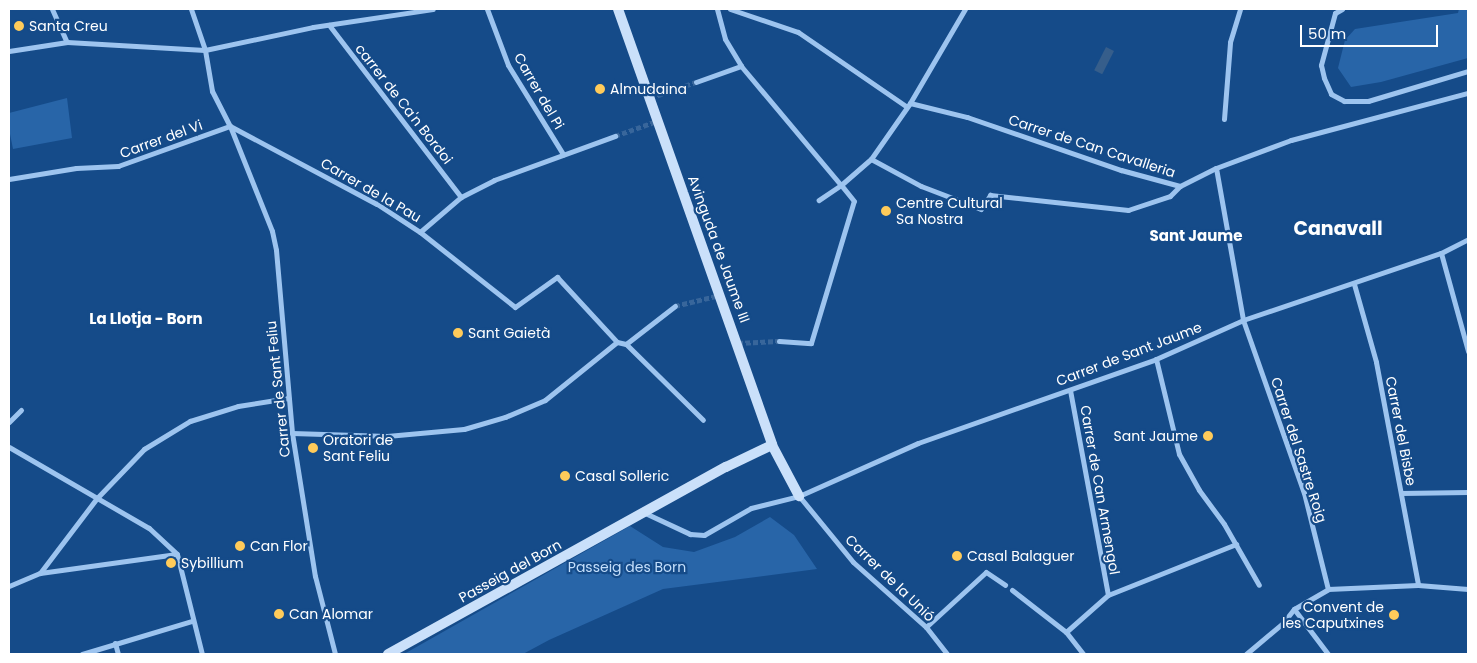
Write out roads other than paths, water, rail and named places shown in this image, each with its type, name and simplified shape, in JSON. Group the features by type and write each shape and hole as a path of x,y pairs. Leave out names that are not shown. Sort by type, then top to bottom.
{"street":[{"path":"52,9 67,42"},
{"name":"Carrer de Sant Feliu","path":"191,9 205,50 212,91 230,126 272,231 276,250 292,433 315,576 335,654"},
{"path":"9,52 67,42 205,50 329,25 433,9"},
{"name":"Carrer del Pi","path":"488,9 508,65 563,154"},
{"name":"Avinguda de Jaume III","path":"618,9 772,445 799,496"},
{"path":"718,9 725,39 740,66 854,201 810,343 779,341"},
{"path":"730,9 798,32 909,105"},
{"path":"820,200 871,159 909,105 965,9"},
{"path":"1224,119 1230,42 1240,9"},
{"path":"1342,9 1335,13 1321,66 1331,94 1344,102 1368,101 1468,71"},
{"name":"carrer de Ca'n Bordoi","path":"329,25 462,197"},
{"path":"696,82 740,66"},
{"name":"Carrer de Can Cavalleria","path":"909,105 967,117 1121,170 1180,186 1216,168 1291,140 1468,93"},
{"name":"Carrer del Vi","path":"9,180 76,168 118,166 230,126"},
{"name":"Carrer de la Pau","path":"230,126 377,204 420,232 515,307 557,277 617,342"},
{"path":"420,232 462,197 494,180 615,136"},
{"path":"871,159 921,186 981,209 990,195 1128,210 1170,196 1180,186"},
{"name":"Carrer del Sastre Roig","path":"1216,168 1243,320 1304,493 1328,589"},
{"name":"Carrer de Sant Jaume","path":"645,513 690,534 704,535 751,508 799,496 918,443 1156,359 1243,320 1441,253 1468,239"},
{"path":"1441,253 1468,351"},
{"name":"Carrer del Bisbe","path":"1354,284 1376,362 1418,585"},
{"path":"626,344 675,306"},
{"path":"292,433 387,436 464,429 505,418 545,400 617,342 626,344 703,420"},
{"path":"1156,359 1179,454 1199,490 1236,544 1259,585"},
{"name":"Carrer de Can Armengol","path":"1070,390 1108,595"},
{"path":"40,573 97,498 144,449 190,421 238,406 288,398"},
{"path":"9,422 21,410"},
{"name":"Passeig del Born","path":"388,654 726,467 772,445"},
{"path":"9,447 149,528 177,554 192,621 202,654"},
{"path":"1401,493 1468,492"},
{"name":"Carrer de la Unió","path":"799,496 853,562 926,627 947,654"},
{"path":"1066,632 1108,595 1236,544"},
{"path":"9,586 40,573 177,554"},
{"path":"926,627 986,572 1006,585"},
{"path":"1246,654 1283,623 1294,609 1328,589 1418,585 1468,589"},
{"path":"1012,590 1066,632 1083,654"},
{"path":"1294,609 1328,654"},
{"path":"82,654 192,621"},
{"path":"115,643 118,654"}],"tunnel":[{"path":"650,98 696,82"},
{"path":"615,136 657,121"},
{"path":"675,306 720,295"},
{"path":"738,343 779,341"}],"place":[{"name":"Santa Creu","path":"19,26"},
{"name":"Almudaina","path":"600,89"},
{"name":"Centre Cultural Sa Nostra","path":"886,211"},
{"name":"Sant Gaietà","path":"458,333"},
{"name":"Sant Jaume","path":"1208,436"},
{"name":"Oratori de Sant Feliu","path":"313,448"},
{"name":"Casal Solleric","path":"565,476"},
{"name":"Can Flor","path":"240,546"},
{"name":"Casal Balaguer","path":"957,556"},
{"name":"Sybillium","path":"171,563"},
{"name":"Can Alomar","path":"279,614"},
{"name":"Convent de les Caputxines","path":"1394,615"}],"district":[{"name":"Canavall","path":"1338,229"},
{"name":"Sant Jaume","path":"1196,236"},
{"name":"La Llotja - Born","path":"146,319"}],"park label":[{"name":"Passeig des Born","path":"627,567"}]}
